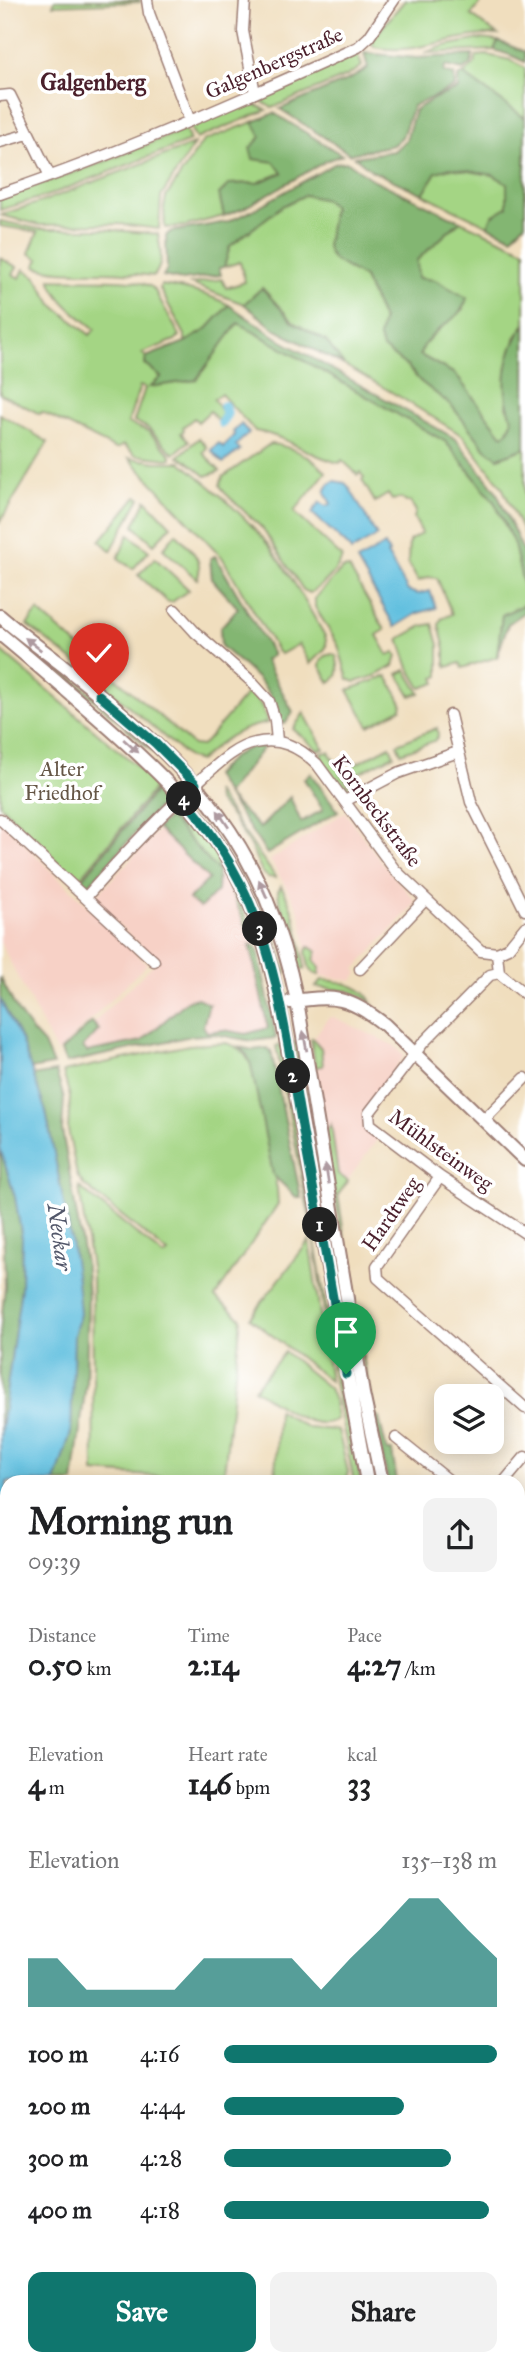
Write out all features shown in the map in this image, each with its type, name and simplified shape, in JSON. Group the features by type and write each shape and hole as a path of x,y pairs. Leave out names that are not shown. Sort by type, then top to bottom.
{"main road":[{"path":"0,616 29,642 99,695 155,743 196,784 233,834 264,889 283,942 298,1001 361,1381 381,1475"},
{"path":"0,634 134,749 182,796 222,849 242,885 264,940 279,1004 366,1475"},
{"path":"279,1004 315,998 339,998 366,1010 385,1025 525,1160"}],"street":[{"name":"Galgenbergstraße","path":"147,0 149,13 190,121"},
{"path":"245,0 243,31 255,93"},
{"name":"Galgenbergstraße","path":"0,194 190,121 359,47 394,0"},
{"path":"0,96 10,95 50,176"},
{"path":"0,142 28,134"},
{"path":"86,897 121,857 196,784 242,748 254,743 277,741 275,720 269,701 175,610"},
{"path":"450,715 462,767 479,819 525,910"},
{"name":"Kornbeckstraße","path":"277,741 306,753 317,764 395,870 425,900 481,951 497,953"},
{"path":"345,801 398,773 458,752"},
{"path":"0,819 153,961"},
{"path":"360,969 425,900"},
{"path":"525,927 508,948 497,953 499,973 525,995"},
{"name":"Mühlsteinweg","path":"499,973 490,975 415,1054 369,1113 369,1119 370,1124 440,1177 525,1233"},
{"path":"483,1121 525,1078"},
{"name":"Hardtweg","path":"440,1177 377,1266 376,1273 378,1278 525,1408"},
{"path":"396,1438 442,1475"},
{"path":"510,1475 525,1457"},
{"path":"525,1785 525,1801"}],"shaded area":[{"path":"345,812 383,864 415,900 414,905 355,969 358,973 352,981 317,975 310,968 297,906 270,860"},
{"path":"172,816 191,820 230,879 251,927 265,979 261,981 274,1038 214,1033 191,1035 67,1062 63,1052 157,961 92,900"},
{"path":"0,820 147,964 57,1053 0,942"},
{"path":"334,1017 395,1046 404,1056 363,1113 365,1126 379,1137 337,1195 312,1040 328,1018"}],"green space":[{"path":"55,0 140,0 140,2 53,5"},
{"path":"405,0 483,0 471,15 498,35 467,37 405,49 374,47 371,41"},
{"path":"480,39 498,41 494,50 425,53 444,46"},
{"path":"498,41 525,52 525,62 494,50"},
{"path":"357,53 362,66 347,76 272,108 256,98"},
{"path":"364,53 417,58 473,55 471,64 463,70 445,66 444,72 454,75 455,87 413,106 402,137 393,145 350,154 280,109 350,79 368,68"},
{"path":"487,55 510,60 525,68 525,118 463,74 474,65 476,56"},
{"path":"463,74 525,118 525,223 512,237 488,226 492,216 507,207 507,183 493,175 450,168 436,172 423,194 372,171 355,157 394,151 406,140 415,110 458,89 458,77"},
{"path":"248,102 267,110 196,139 190,127"},
{"path":"274,113 342,155 224,216 219,194 230,184 257,183 282,173 274,162 253,159 250,148 261,137 253,122"},
{"path":"253,122 282,173 257,183 229,184 219,194 224,216 186,226 165,228 166,197 203,141"},
{"path":"185,129 190,141 49,195 0,210 0,198 101,163"},
{"path":"194,144 161,197 159,229 119,224 40,225 0,215 41,202"},
{"path":"348,162 370,178 460,221 417,260 418,278 435,280 467,298 458,314 424,345 420,355 455,374 502,435 507,433 513,420 506,395 506,370 513,346 525,324 525,448 498,458 486,449 451,405 383,348 379,338 383,319 364,278 334,260 329,254 327,246 333,207 326,200 305,195 282,206 230,246 224,267 219,268 221,275 182,280 163,276 167,269 166,236 170,232 227,222 336,163"},
{"path":"450,168 493,175 507,183 507,207 492,216 488,226 423,194 436,172"},
{"path":"305,195 326,200 333,206 327,246 334,260 364,278 383,320 379,338 384,348 451,405 486,449 499,458 525,448 525,536 502,487 463,436 344,365 326,341 293,322 262,288 244,304 191,284 222,279 226,288 245,282 240,262 224,267 230,246 282,206"},
{"path":"0,221 39,229 102,229 158,234 160,266 154,276 44,269 35,266 39,259 29,253 38,232 0,226"},
{"path":"460,221 525,250 525,324 515,338 506,405 513,420 507,433 502,435 455,374 420,355 424,342 464,309 435,280 417,278 417,260"},
{"path":"0,258 17,267 13,275 20,278 24,269 36,277 52,304 90,335 95,329 63,301 50,279 121,280 154,289 180,336 142,353 146,357 145,364 162,377 152,386 196,380 238,323 446,442 495,503 514,544 525,604 502,615 497,657 462,668 460,663 447,667 439,625 441,619 452,614 437,578 428,577 418,581 408,563 409,541 422,533 414,518 416,511 410,502 401,498 392,500 388,494 375,502 360,472 358,475 342,460 340,463 330,460 277,437 255,431 221,394 214,399 223,413 218,421 210,411 198,422 194,418 183,427 181,433 189,441 174,454 148,428 134,421 145,388 140,386 128,423 148,431 171,455 171,458 167,459 135,455 124,445 116,449 0,394"},
{"path":"161,285 212,297 229,305 206,330 185,342 185,335 160,289"},
{"path":"262,288 293,322 326,341 344,365 276,330 244,304"},
{"path":"229,305 282,341 456,439 496,491 525,555 525,593 514,544 495,503 446,442 238,323 196,380 150,387 161,377 145,364 146,357 185,342 206,330"},
{"path":"0,414 48,442 0,522"},
{"path":"199,438 207,447 203,453 220,471 206,476 178,457"},
{"path":"270,444 301,453 326,472 294,512 342,557 329,577 310,593 304,591 262,528 220,485 223,477"},
{"path":"129,458 181,462 232,506 260,535 287,571 325,636 325,649 310,664 299,644 281,654 277,651 222,557"},
{"path":"137,496 140,498 111,551 100,541"},
{"path":"146,500 171,526 154,544 134,526"},
{"path":"176,533 197,560 197,579 163,549"},
{"path":"129,534 149,551 133,569 118,558"},
{"path":"215,556 273,655 265,660 293,712 285,724 279,722 277,710 266,688 221,646 220,628 238,608 212,579 210,559"},
{"path":"155,558 189,590 172,602 168,602 138,575"},
{"path":"349,568 385,630 377,635 388,655 395,652 397,656 394,666 355,682 348,679 338,645 315,607 315,598 342,569"},
{"path":"525,604 525,612 508,624 497,657 502,615"},
{"path":"38,611 193,745 202,746 248,692 261,705 267,723 230,737 199,761 189,758 96,678 27,625"},
{"path":"0,622 90,692 172,767 74,682 0,626"},
{"path":"433,624 439,645 439,676 434,678 436,683 421,688 409,668 399,639 422,626"},
{"name":"Alter Friedhof","path":"0,650 158,784 77,882 0,805"},
{"path":"333,654 336,656 338,671 330,683 320,666 324,657"},
{"path":"406,670 420,693 411,696 398,674"},
{"path":"387,676 402,703 401,709 369,726 348,690"},
{"path":"304,713 324,749 318,750 293,729"},
{"path":"437,728 438,736 434,741 401,753 397,744"},
{"path":"255,746 264,747 226,794 214,776 242,751"},
{"path":"390,746 394,755 357,774 352,766"},
{"path":"329,752 352,792 343,791 323,762 321,753"},
{"path":"310,773 338,811 267,854 229,798 260,828 290,797 301,822 323,810 304,779"},
{"path":"160,785 164,792 164,801 89,885 79,883"},
{"path":"215,791 276,878 268,877 262,872 252,849 217,800"},
{"path":"200,805 258,887 286,973 283,974 266,915 249,877"},
{"path":"179,813 193,821 216,854 218,871 169,817"},
{"path":"169,817 218,871 217,891 200,908 189,899 209,879 157,828"},
{"path":"227,873 252,931 248,931 228,884"},
{"path":"281,886 294,916 305,969 297,971 293,944 279,900 278,891"},
{"path":"250,945 258,951 276,1038 252,1041 214,1034 191,1036 66,1063 61,1051 92,1022 99,1030 83,1047 87,1052 142,1041 188,1000 198,998 209,1004 203,1026 207,1032 223,1030 246,1034 268,1028"},
{"path":"309,947 317,951 314,960 320,967 319,975 309,966 306,951"},
{"path":"0,977 18,1012 44,1044 53,1065 30,1069 21,1040 0,999"},
{"path":"322,980 350,985 363,992 372,1002 350,991 316,987"},
{"path":"312,1038 321,1048 323,1066 316,1067"},
{"path":"299,1042 342,1311 339,1312 292,1043"},
{"path":"226,1043 241,1051 251,1065 277,1189 278,1204 215,1297 241,1318 224,1475 94,1472 92,1274 79,1187 164,1256 168,1253 84,1185 77,1175 68,1130 70,1097 63,1072 189,1045"},
{"path":"281,1045 339,1381 359,1475 353,1475 335,1387 313,1235 276,1046"},
{"path":"239,1047 253,1050 267,1048 271,1051 301,1198 297,1198 273,1175 251,1065 247,1055"},
{"path":"56,1072 64,1098 62,1130 86,1269 86,1384 74,1475 57,1475 71,1432 74,1335 80,1314 71,1240 46,1112 32,1076"},
{"path":"331,1124 338,1174 348,1181 338,1195 375,1416 360,1351 325,1133"},
{"path":"0,1148 15,1197 22,1238 21,1288 0,1437 0,1333 5,1286 0,1209"},
{"path":"309,1241 330,1381 250,1318"},
{"path":"285,1352 329,1388 336,1419 327,1423 306,1420 254,1389"},
{"path":"278,1410 308,1428 338,1430 347,1475 275,1475"},
{"path":"373,1414 379,1418 387,1451 392,1451 396,1475 386,1475"}],"water":[{"path":"241,424 249,433 236,445 240,450 223,463 211,450 219,443 223,447"},
{"path":"334,481 345,483 349,487 377,536 351,551 312,513 320,502 326,506 331,504 325,492"},
{"path":"385,545 389,553 387,554 408,591 418,594 430,591 436,608 418,613 395,627 357,561"},
{"name":"Neckar","path":"0,999 21,1040 46,1112 77,1280 80,1314 74,1335 71,1432 57,1475 0,1475 0,1437 21,1288 22,1238 15,1197 0,1148"}],"waterway":[{"path":"222,423 227,413 224,406"}],"district":[{"name":"Galgenberg","path":"93,82"}],"route":[{"path":"99,695 155,743 196,784 182,796 222,849 256,917 273,976 286,1039 346,1374"}]}
